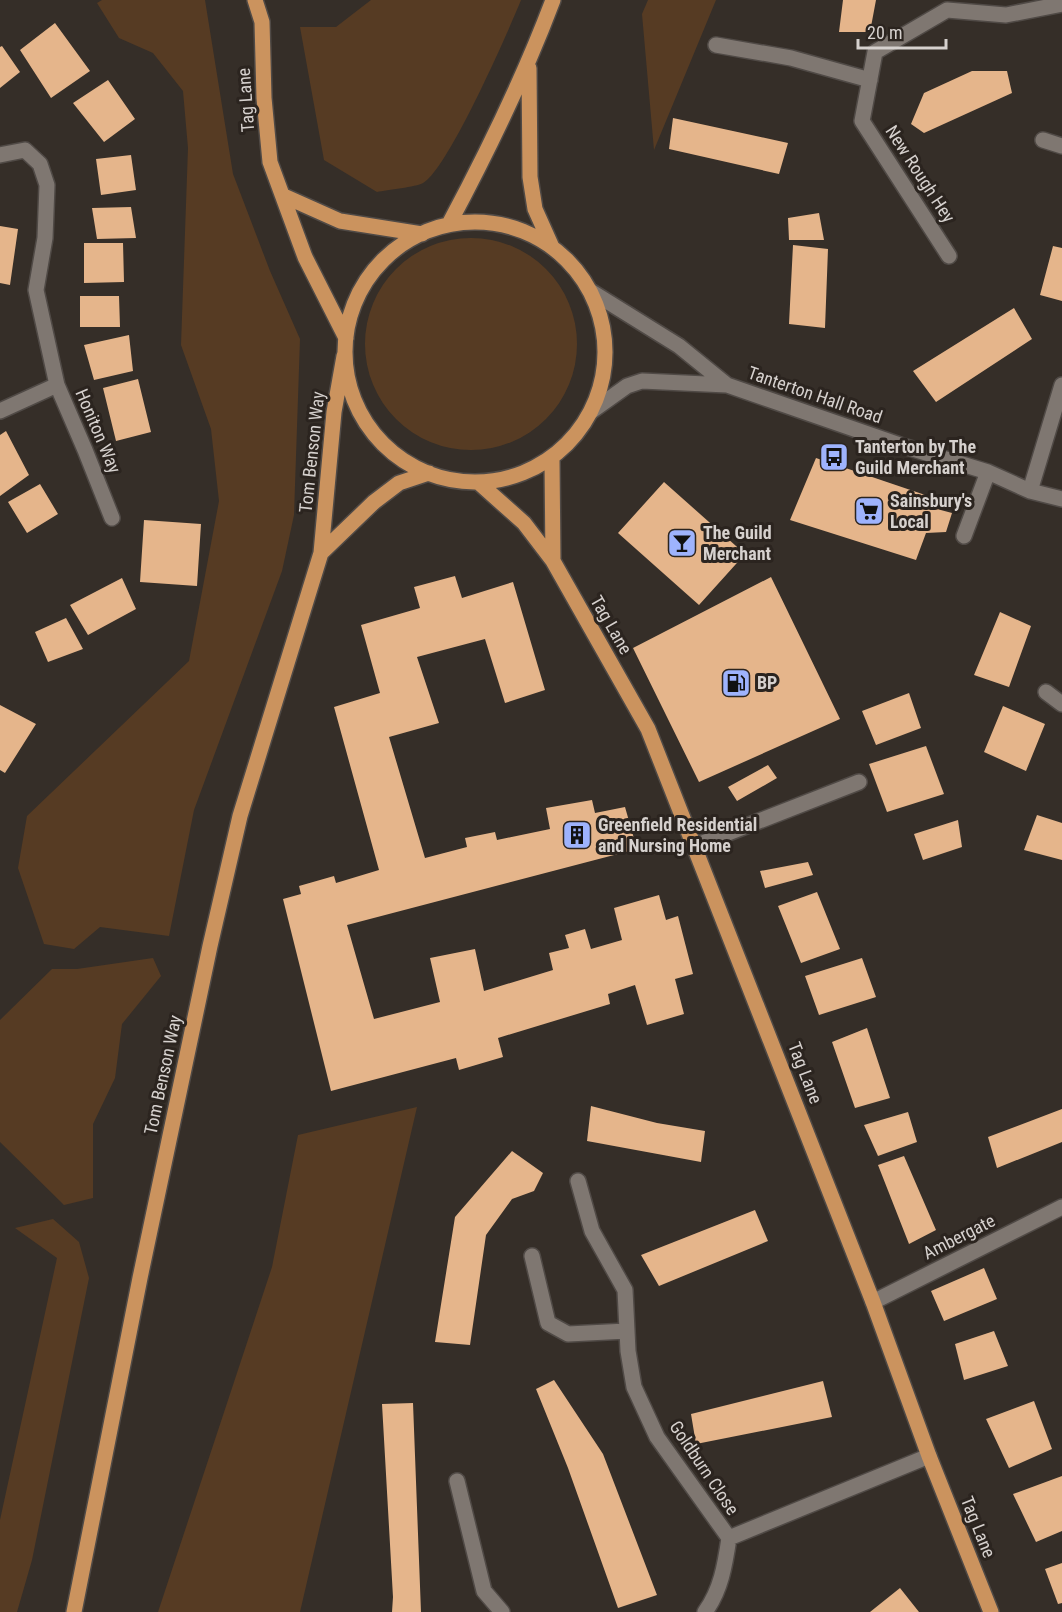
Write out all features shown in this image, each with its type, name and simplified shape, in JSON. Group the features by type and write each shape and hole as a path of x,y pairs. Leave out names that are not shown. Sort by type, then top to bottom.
{"main road":[{"name":"Tag Lane","path":"255,0 262,22 264,98 270,162 305,257 346,338"},
{"path":"449,224 478,170 529,62 553,0"},
{"path":"529,62 530,177 535,209 553,249"},
{"path":"284,196 340,221 423,234"},
{"path":"494,223 534,235 567,259 592,292 605,331 605,372 592,411 568,445 552,460 496,482 455,482 412,467 378,440 353,400 344,356 350,310 372,271 406,240 423,234 449,224 494,223"},
{"name":"Tom Benson Way","path":"74,1612 142,1266 240,816 321,553 334,412 344,356"},
{"name":"Tag Lane","path":"552,460 553,561"},
{"name":"Tom Benson Way","path":"321,553 374,502 399,483 429,473"},
{"name":"Tag Lane","path":"478,482 524,523 553,561 648,729 873,1302 929,1456 991,1612"}],"street":[{"name":"New Rough Hey","path":"949,256 862,121 875,52 945,5 1006,15 1062,4"},
{"path":"716,45 791,58 870,80"},
{"path":"1043,140 1062,146"},
{"path":"0,155 25,150 40,164 47,185 45,238 36,290 57,385"},
{"name":"Tanterton Hall Road","path":"592,292 679,346 727,386"},
{"name":"Tanterton Hall Road","path":"592,411 627,386 642,381 727,386 900,445 988,472 1030,491 1062,499"},
{"name":"Honiton Way","path":"0,411 57,385 112,518"},
{"path":"1030,491 1062,385"},
{"path":"964,536 988,472"},
{"path":"1046,692 1062,704"},
{"path":"695,846 859,782"},
{"name":"Goldburn Close","path":"578,1181 592,1231 625,1290 634,1387 657,1437 729,1538 725,1564 715,1598 705,1612"},
{"name":"Ambergate","path":"873,1302 1062,1207"},
{"path":"532,1256 548,1323 568,1334 627,1331"},
{"name":"Goldburn Close","path":"729,1538 929,1456"},
{"path":"457,1481 484,1591 502,1612"}],"shaded area":[{"path":"102,0 205,0 233,174 270,271 300,339 294,515 282,571 194,810 169,936 100,927 74,949 44,944 18,868 27,816 189,661 219,501 211,429 181,345 188,148 183,91 153,53 119,38 97,3"},
{"path":"371,0 521,0 462,127 434,172 423,183 377,192 324,160 300,27 336,27"},
{"path":"648,0 716,0 654,150 642,14"},
{"path":"471,238 492,240 511,246 530,256 546,269 559,285 569,304 575,323 577,344 575,365 569,384 559,403 546,419 530,432 511,442 492,448 471,450 450,448 431,442 412,432 396,419 383,403 373,384 367,365 365,344 367,323 373,304 383,285 396,269 412,256 431,246 450,240"},
{"path":"153,958 161,976 122,1024 115,1078 93,1124 93,1198 64,1205 0,1142 0,1020 52,969 77,969"},
{"path":"417,1107 300,1612 158,1612 272,1267 298,1135"},
{"path":"53,1219 79,1242 89,1278 32,1560 17,1612 0,1612 0,1520 57,1258 15,1228"}],"building":[{"path":"843,0 876,0 870,32 839,32"},
{"path":"55,23 90,71 51,98 20,50"},
{"path":"2,46 20,72 0,88 0,47"},
{"path":"972,71 1007,71 1012,93 924,133 911,124 924,93"},
{"path":"108,80 135,119 104,142 73,103"},
{"path":"673,118 788,143 779,174 669,149"},
{"path":"131,155 136,190 101,195 96,159"},
{"path":"131,207 136,238 97,239 92,208"},
{"path":"819,213 824,240 789,240 788,218"},
{"path":"0,226 18,229 10,285 0,283"},
{"path":"84,243 123,243 124,282 84,283"},
{"path":"793,245 828,249 825,328 789,324"},
{"path":"1053,246 1062,248 1062,301 1040,295"},
{"path":"80,296 119,296 120,327 80,327"},
{"path":"1014,308 1032,339 936,402 913,371"},
{"path":"129,335 133,371 94,380 84,345"},
{"path":"138,379 151,432 116,441 103,388"},
{"path":"6,431 29,475 0,496 0,435"},
{"name":"Sainsbury's Local","path":"816,458 940,500 937,509 952,513 946,532 926,533 916,560 790,520"},
{"name":"The Guild Merchant","path":"664,482 745,554 699,605 618,533"},
{"path":"40,484 58,514 27,533 8,502"},
{"path":"144,520 201,524 197,586 140,582"},
{"name":"Greenfield Residential and Nursing Home","path":"455,576 462,598 513,582 545,690 505,703 485,639 417,657 439,723 389,737 425,858 467,847 465,838 495,832 497,840 550,829 546,808 592,800 595,813 625,807 637,849 347,925 374,1019 440,1002 430,958 475,949 484,991 553,970 549,953 569,948 565,935 585,929 591,949 622,940 614,908 659,895 666,920 678,916 693,974 675,979 684,1014 647,1025 635,985 608,994 610,1004 498,1038 503,1057 459,1070 456,1058 331,1091 283,899 301,894 299,886 334,876 336,883 379,870 334,707 380,693 361,625 420,608 414,587"},
{"name":"BP","path":"771,577 840,719 699,782 633,648"},
{"path":"122,578 136,609 88,635 70,605"},
{"path":"1000,612 1031,626 1009,687 974,675"},
{"path":"66,618 83,649 48,662 35,632"},
{"path":"909,693 921,728 876,745 862,711"},
{"path":"0,705 36,724 5,773 0,770"},
{"path":"1003,706 1045,724 1026,771 984,752"},
{"path":"926,746 944,794 887,812 869,764"},
{"path":"768,765 777,778 737,801 728,787"},
{"path":"1037,815 1062,823 1062,860 1024,850"},
{"path":"958,820 962,847 923,860 914,834"},
{"path":"808,862 813,875 765,888 760,871"},
{"path":"817,892 840,949 801,963 778,906"},
{"path":"862,958 876,997 819,1015 805,976"},
{"path":"867,1028 890,1098 855,1108 832,1042"},
{"path":"591,1106 657,1123 705,1131 701,1162 587,1141"},
{"path":"1062,1109 1062,1142 997,1168 988,1137"},
{"path":"908,1112 917,1142 878,1156 864,1125"},
{"path":"512,1151 543,1173 534,1191 512,1199 486,1235 470,1345 435,1342 455,1217"},
{"path":"904,1156 936,1230 909,1244 878,1165"},
{"path":"755,1210 768,1241 659,1286 641,1255"},
{"path":"984,1268 997,1299 944,1321 931,1291"},
{"path":"994,1331 1008,1366 964,1380 955,1344"},
{"path":"554,1380 603,1454 657,1595 618,1608 568,1468 536,1389"},
{"path":"823,1381 832,1417 696,1444 691,1414"},
{"path":"1034,1401 1052,1449 1009,1468 986,1419"},
{"path":"413,1403 421,1612 392,1612 382,1404"},
{"path":"1062,1476 1062,1531 1036,1542 1013,1494"},
{"path":"1062,1563 1062,1603 1058,1604 1045,1569"},
{"path":"900,1588 919,1612 870,1612"}],"place":[{"name":"Tanterton by The Guild Merchant","path":"834,457"},
{"name":"Sainsbury's Local","path":"869,511"},
{"name":"The Guild Merchant","path":"682,543"},
{"name":"BP","path":"736,683"},
{"name":"Greenfield Residential and Nursing Home","path":"577,835"}]}
